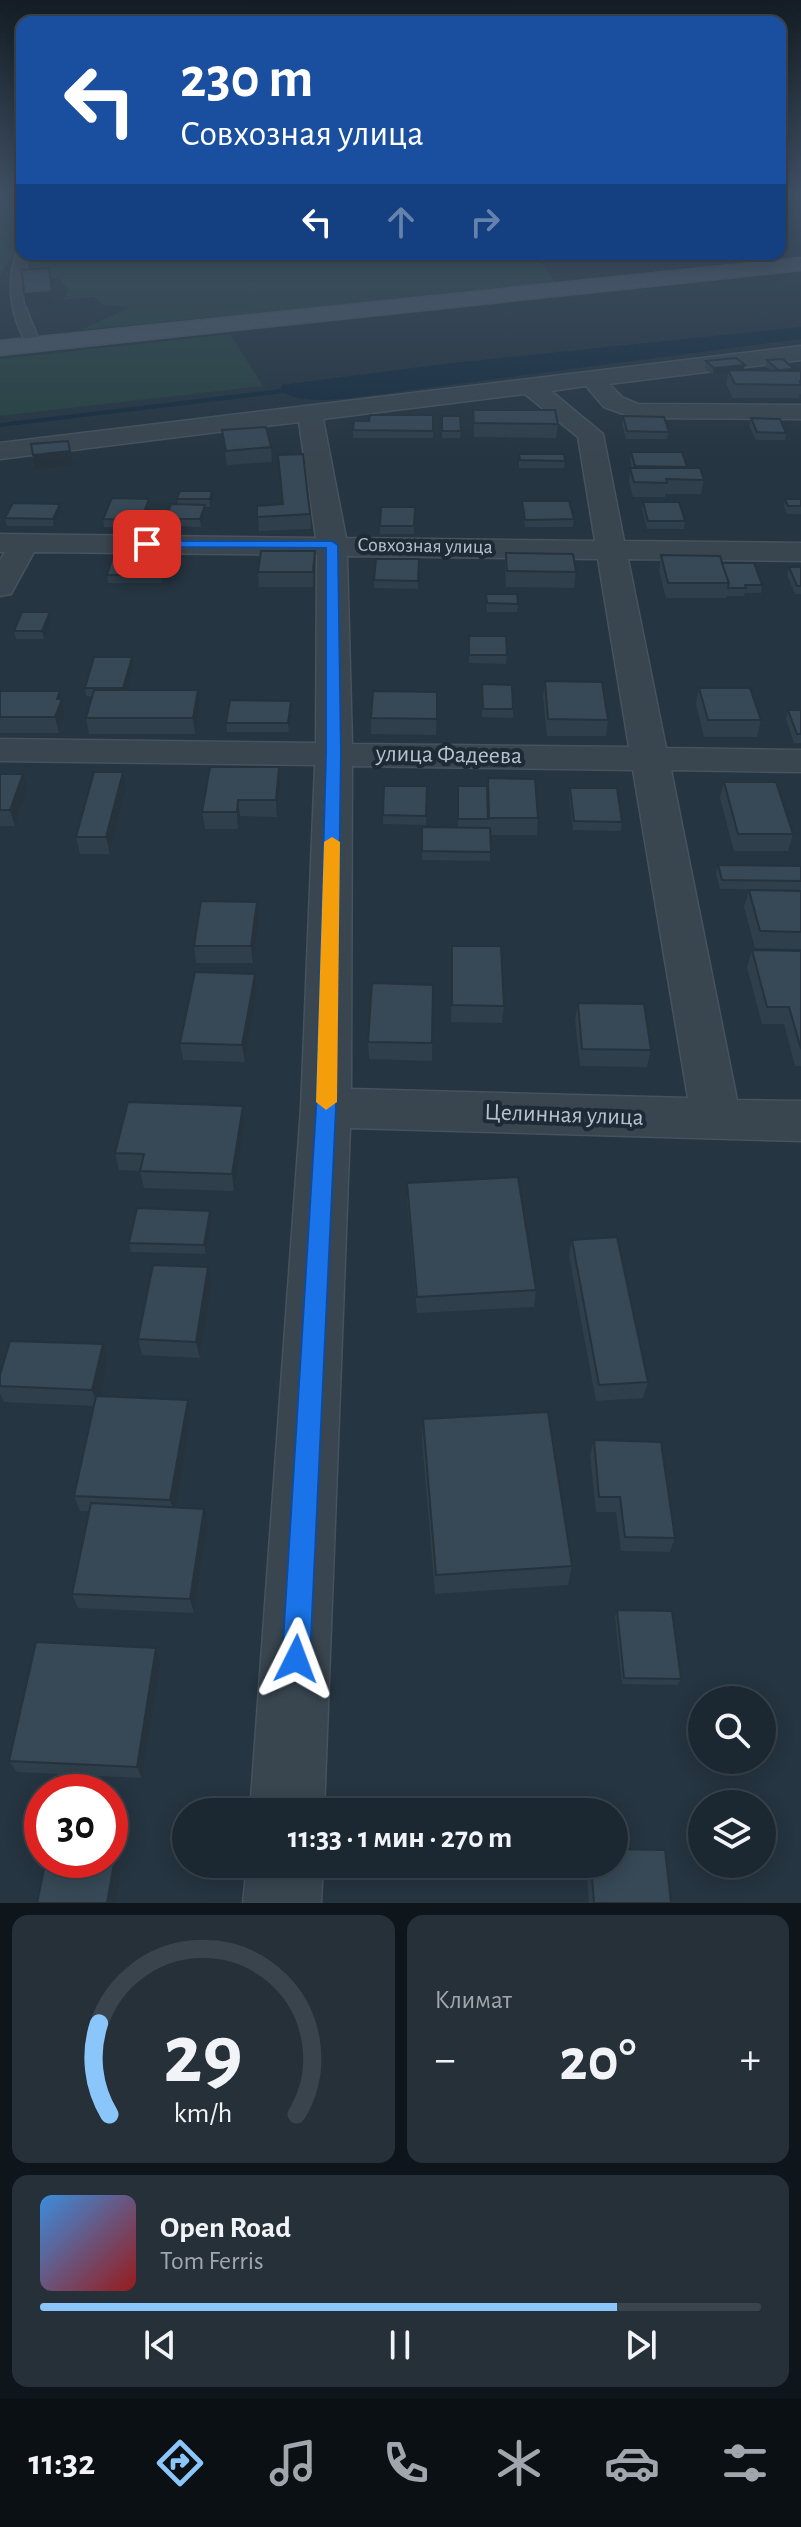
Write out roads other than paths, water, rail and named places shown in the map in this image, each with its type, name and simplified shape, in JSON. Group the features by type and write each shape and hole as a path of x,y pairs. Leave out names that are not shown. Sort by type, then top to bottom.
{"main road":[{"path":"0,348 623,283"}],"street":[{"path":"0,451 801,353"},
{"path":"591,378 613,402 634,411 801,412"},
{"path":"533,388 590,434 647,758 716,1119"},
{"path":"288,1798 326,1108 334,753 332,545 310,415"},
{"path":"0,587 12,544"},
{"name":"Совхозная улица","path":"12,544 801,552"},
{"name":"улица Фадеева","path":"0,750 801,761"},
{"name":"Целинная улица","path":"326,1108 801,1121"},
{"path":"282,1903 284,1878"}],"lane":[{"path":"14,283 18,317 34,345"}],"water":[{"path":"801,327 801,339 356,397 303,399 280,391 282,385 443,364"}],"waterway":[{"path":"0,425 298,389"}]}
